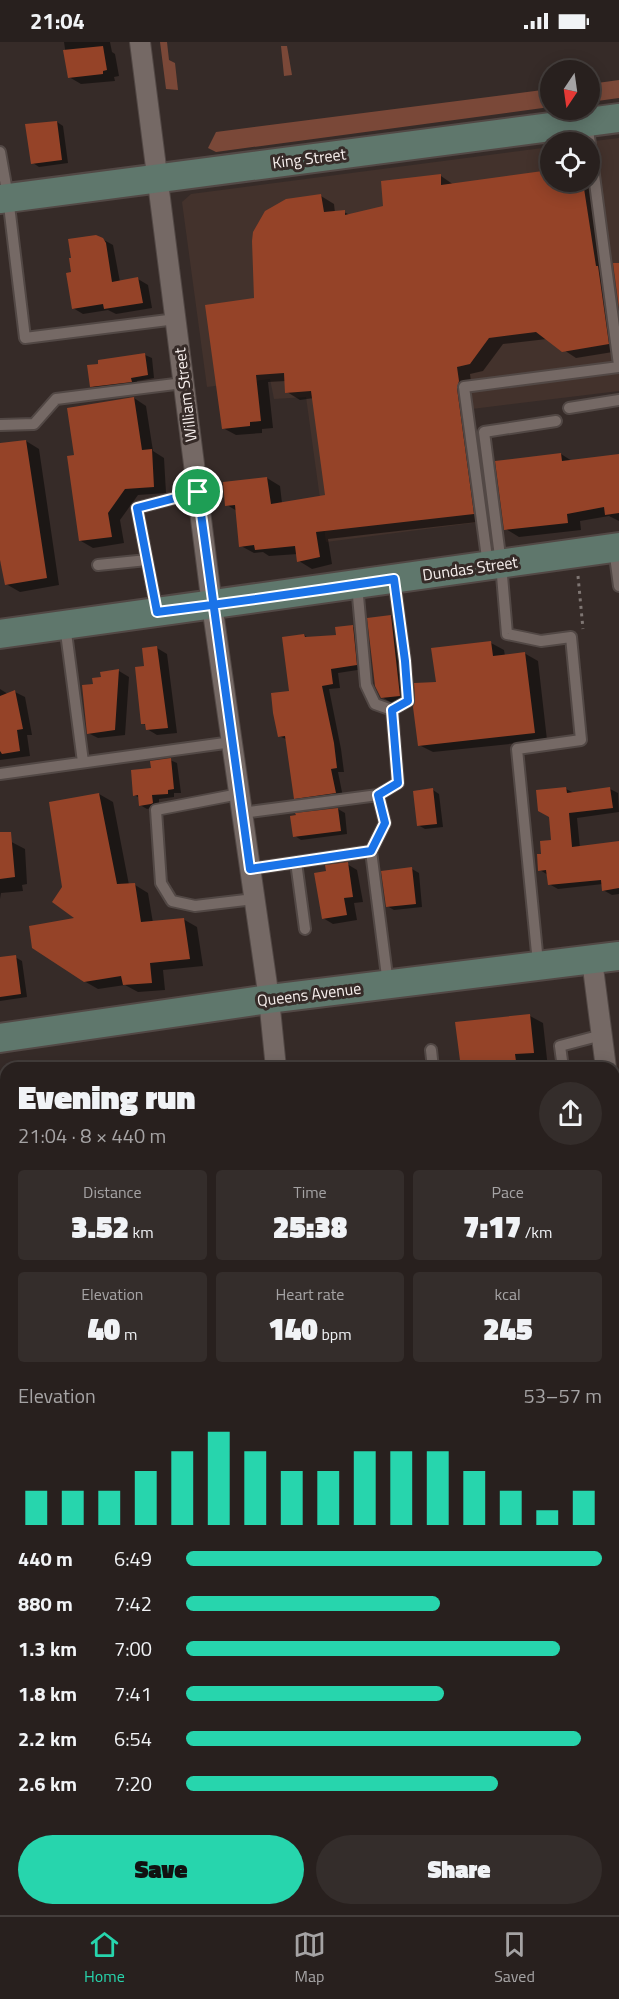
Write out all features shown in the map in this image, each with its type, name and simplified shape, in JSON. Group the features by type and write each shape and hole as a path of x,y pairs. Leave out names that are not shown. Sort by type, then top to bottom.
{"main road":[{"name":"King Street","path":"4,198 619,118"},
{"name":"Dundas Street","path":"4,630 65,625 617,548"},
{"name":"Queens Avenue","path":"0,1038 268,999 605,958"}],"street":[{"name":"William Street","path":"140,42 212,605 275,1062"},
{"path":"605,958 602,1035 605,1062"}],"lane":[{"path":"538,967 517,749 581,740 571,637 542,640 507,634 464,387 619,366 587,122"},
{"path":"0,152 4,198 25,338 177,319"},
{"path":"0,425 34,423 56,399 183,383"},
{"path":"569,408 619,400"},
{"path":"494,565 484,432 556,421"},
{"path":"157,612 137,508 198,492"},
{"path":"617,548 619,586"},
{"path":"98,565 147,560"},
{"path":"357,585 366,685 375,704 392,710 408,701 394,579"},
{"path":"65,625 83,762"},
{"path":"254,899 195,906 172,901 161,882 156,810 378,795 398,783 392,710"},
{"path":"0,774 232,742"},
{"path":"378,795 385,823 371,851 388,984"},
{"path":"250,869 371,851"},
{"path":"296,862 305,929"},
{"path":"562,1062 560,1046 602,1035"},
{"path":"430,1050 432,1062"}],"path":[{"path":"571,637 584,628 576,553"}],"shaded area":[{"path":"160,42 167,42 169,60 175,63 178,90 166,89"},
{"path":"281,46 287,46 292,75 284,76"},
{"path":"619,80 619,98 600,101 600,83"},
{"path":"540,90 540,108 216,152 208,148 216,132"},
{"path":"619,138 619,391 472,409 488,521 326,542 306,397 274,399 270,379 207,387 182,202 191,194 540,148 540,192 600,192 600,140"}],"building":[{"path":"103,46 107,70 103,71 103,74 68,78 63,50"},
{"path":"57,121 62,160 31,164 25,124"},
{"path":"540,171 540,192 585,192 609,344 562,352 536,332 489,338 470,364 457,367 459,381 457,388 474,514 316,532 320,557 297,562 295,546 255,550 254,545 239,547 235,505 225,506 223,482 267,477 271,504 325,495 311,391 285,393 284,373 256,375 261,421 250,422 250,426 222,429 205,305 254,298 253,232 265,211 286,199 321,194 324,212 345,210 345,215 383,206 381,181 441,174 441,185"},
{"path":"96,235 103,238 106,243 112,282 138,277 143,303 104,309 103,304 72,309 66,273 71,272 68,239"},
{"path":"613,263 619,263 619,308"},
{"path":"145,353 148,375 131,378 132,382 90,387 87,365 98,364 98,360"},
{"path":"134,397 142,450 152,449 154,487 125,489 108,513 112,537 79,541 67,456 74,455 67,408"},
{"path":"26,440 47,578 5,585 0,560 0,443"},
{"path":"561,453 562,461 619,454 619,513 605,515 604,507 567,514 568,523 504,530 495,461"},
{"path":"391,615 400,696 381,698 375,686 367,618"},
{"path":"353,625 357,665 331,669 333,684 322,686 334,743 337,768 331,769 336,793 294,799 285,736 278,737 271,693 289,691 282,637 304,634 305,637 336,635 335,627"},
{"path":"491,641 493,656 525,652 535,733 418,746 413,707 414,683 436,682 431,648"},
{"path":"157,646 168,728 146,730 145,724 141,724 135,667 144,666 142,648"},
{"path":"119,669 115,730 87,734 82,685 93,684 92,678 101,677 100,672"},
{"path":"15,690 23,729 17,730 20,751 2,754 0,751 0,696"},
{"path":"171,758 174,789 168,790 168,794 152,795 153,803 139,806 138,795 133,796 131,770 151,768 150,761"},
{"path":"566,787 567,793 610,787 613,808 569,813 572,847 619,841 619,888 602,891 601,880 548,885 546,870 538,871 537,854 541,854 540,841 551,840 549,817 538,811 536,790"},
{"path":"433,788 437,824 417,826 413,791"},
{"path":"99,793 117,884 135,883 141,922 184,918 190,959 150,963 152,983 123,985 121,976 84,982 32,948 29,926 74,918 52,902 62,887 49,802"},
{"path":"338,808 341,831 293,837 290,816 296,815 295,813"},
{"path":"0,832 11,832 15,877 0,879"},
{"path":"348,862 353,897 344,898 347,915 322,919 314,873 326,871 325,865"},
{"path":"412,867 416,904 386,907 381,871"},
{"path":"16,955 21,994 0,997 0,957"},
{"path":"530,1014 534,1053 515,1054 516,1062 460,1062 455,1022"}],"route":[{"path":"198,492 137,508 157,612 212,605 357,585 394,579 408,701 392,710 398,783 378,795 385,823 371,851 250,869 212,605 198,492"}]}
